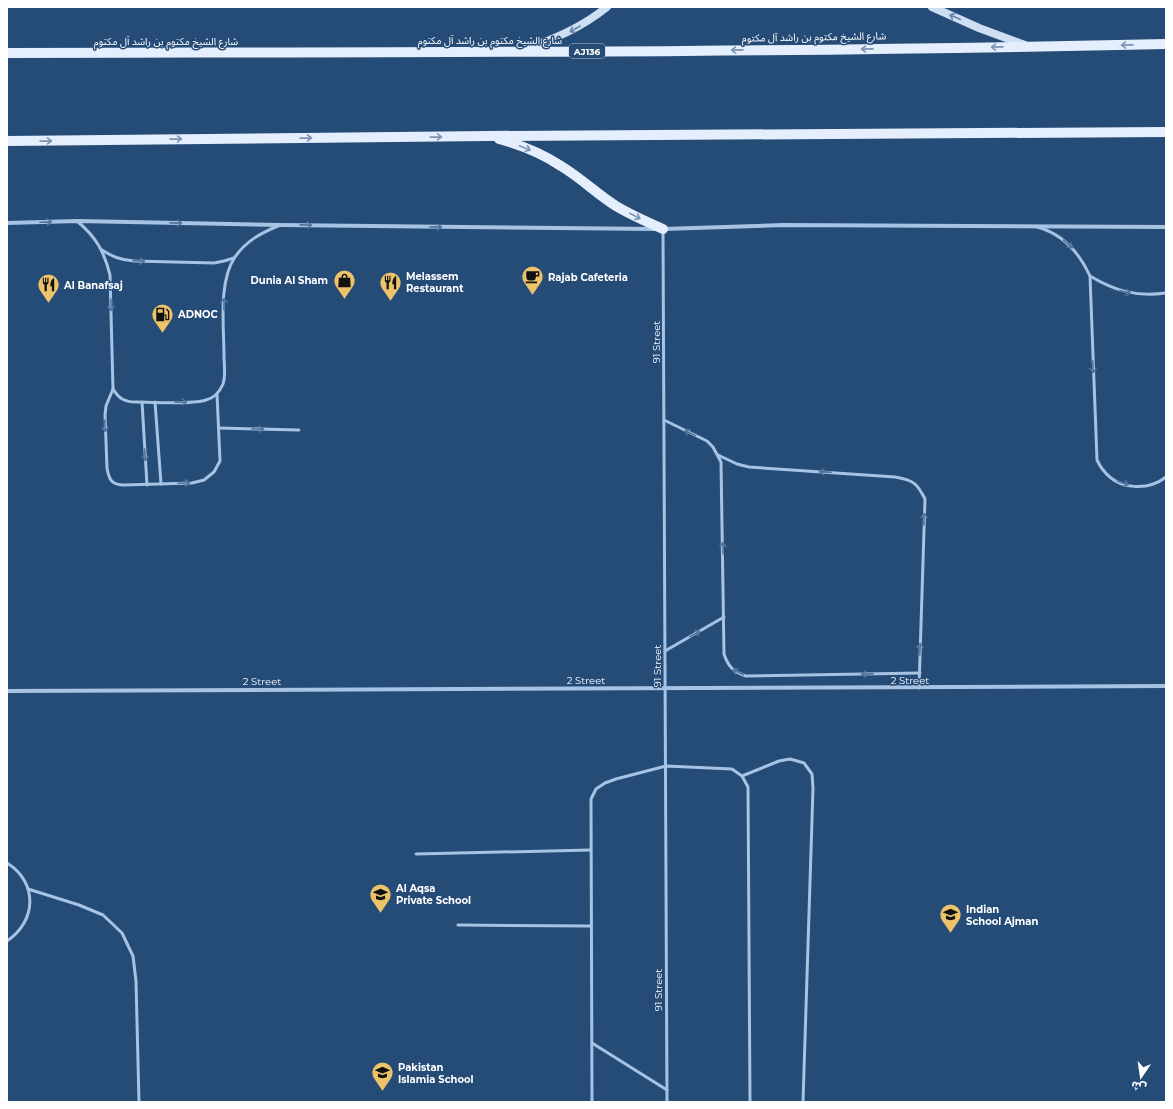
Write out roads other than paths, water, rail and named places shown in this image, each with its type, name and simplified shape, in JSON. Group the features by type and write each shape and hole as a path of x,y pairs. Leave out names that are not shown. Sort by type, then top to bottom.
{"main road":[{"path":"517,52 571,31 594,18 607,7"},
{"path":"932,7 979,28 1030,47"},
{"name":"شارع الشيخ مكتوم بن راشد آل مكتوم","path":"7,53 517,52 1030,47 1166,44"},
{"path":"7,141 488,136 1166,132"},
{"path":"488,136 526,148 544,156 562,166 617,206 663,229"}],"street":[{"path":"7,223 77,221 280,225 663,229 783,225 1166,227"},
{"name":"2 Street","path":"7,691 1166,686"}],"lane":[{"path":"77,221 87,229 102,250 111,257 122,260 214,263 234,258"},
{"path":"113,389 118,397 127,402 195,402 207,400 217,394 223,383 224,284 228,271 234,258 247,243 262,232 280,225"},
{"path":"1034,226 1044,229 1064,240 1080,257 1090,276 1097,460 1104,471 1113,480 1125,485 1137,487 1150,486 1162,480 1166,476"},
{"name":"91 Street","path":"663,229 667,1102"},
{"path":"102,250 110,275 113,389 106,406 105,415 108,475 111,481 117,485 192,483 204,480 214,472 220,461 217,394"},
{"path":"1090,276 1120,291 1152,295 1166,293"},
{"path":"142,402 148,485"},
{"path":"155,402 161,484"},
{"path":"664,420 707,441 718,455 721,462 724,654 731,669 738,674 746,676 920,674"},
{"path":"219,428 299,430"},
{"path":"718,455 749,467 895,477 908,479 919,487 925,499 919,688"},
{"path":"666,651 724,616"},
{"path":"742,776 779,761 790,759 804,763 812,774 813,788 803,1102"},
{"path":"592,1102 591,799 596,789 605,783 666,766 732,769 742,776 748,787 750,1102"},
{"path":"416,854 590,850"},
{"path":"7,863 14,867 23,877 28,889 30,902 28,914 23,926 7,941"},
{"path":"28,889 79,905 103,915 122,933 133,956 136,981 138,1102"},
{"path":"458,925 591,926"},
{"path":"592,1043 667,1090"}],"place":[{"name":"Rajab Cafeteria","path":"532,296"},
{"name":"Dunia Al Sham","path":"344,300"},
{"name":"Melassem Restaurant","path":"390,302"},
{"name":"Al Banafsaj","path":"48,304"},
{"name":"ADNOC","path":"162,334"},
{"name":"Al Aqsa Private School","path":"381,914"},
{"name":"Indian School Ajman","path":"951,934"},
{"name":"Pakistan Islamia School","path":"382,1092"}]}
